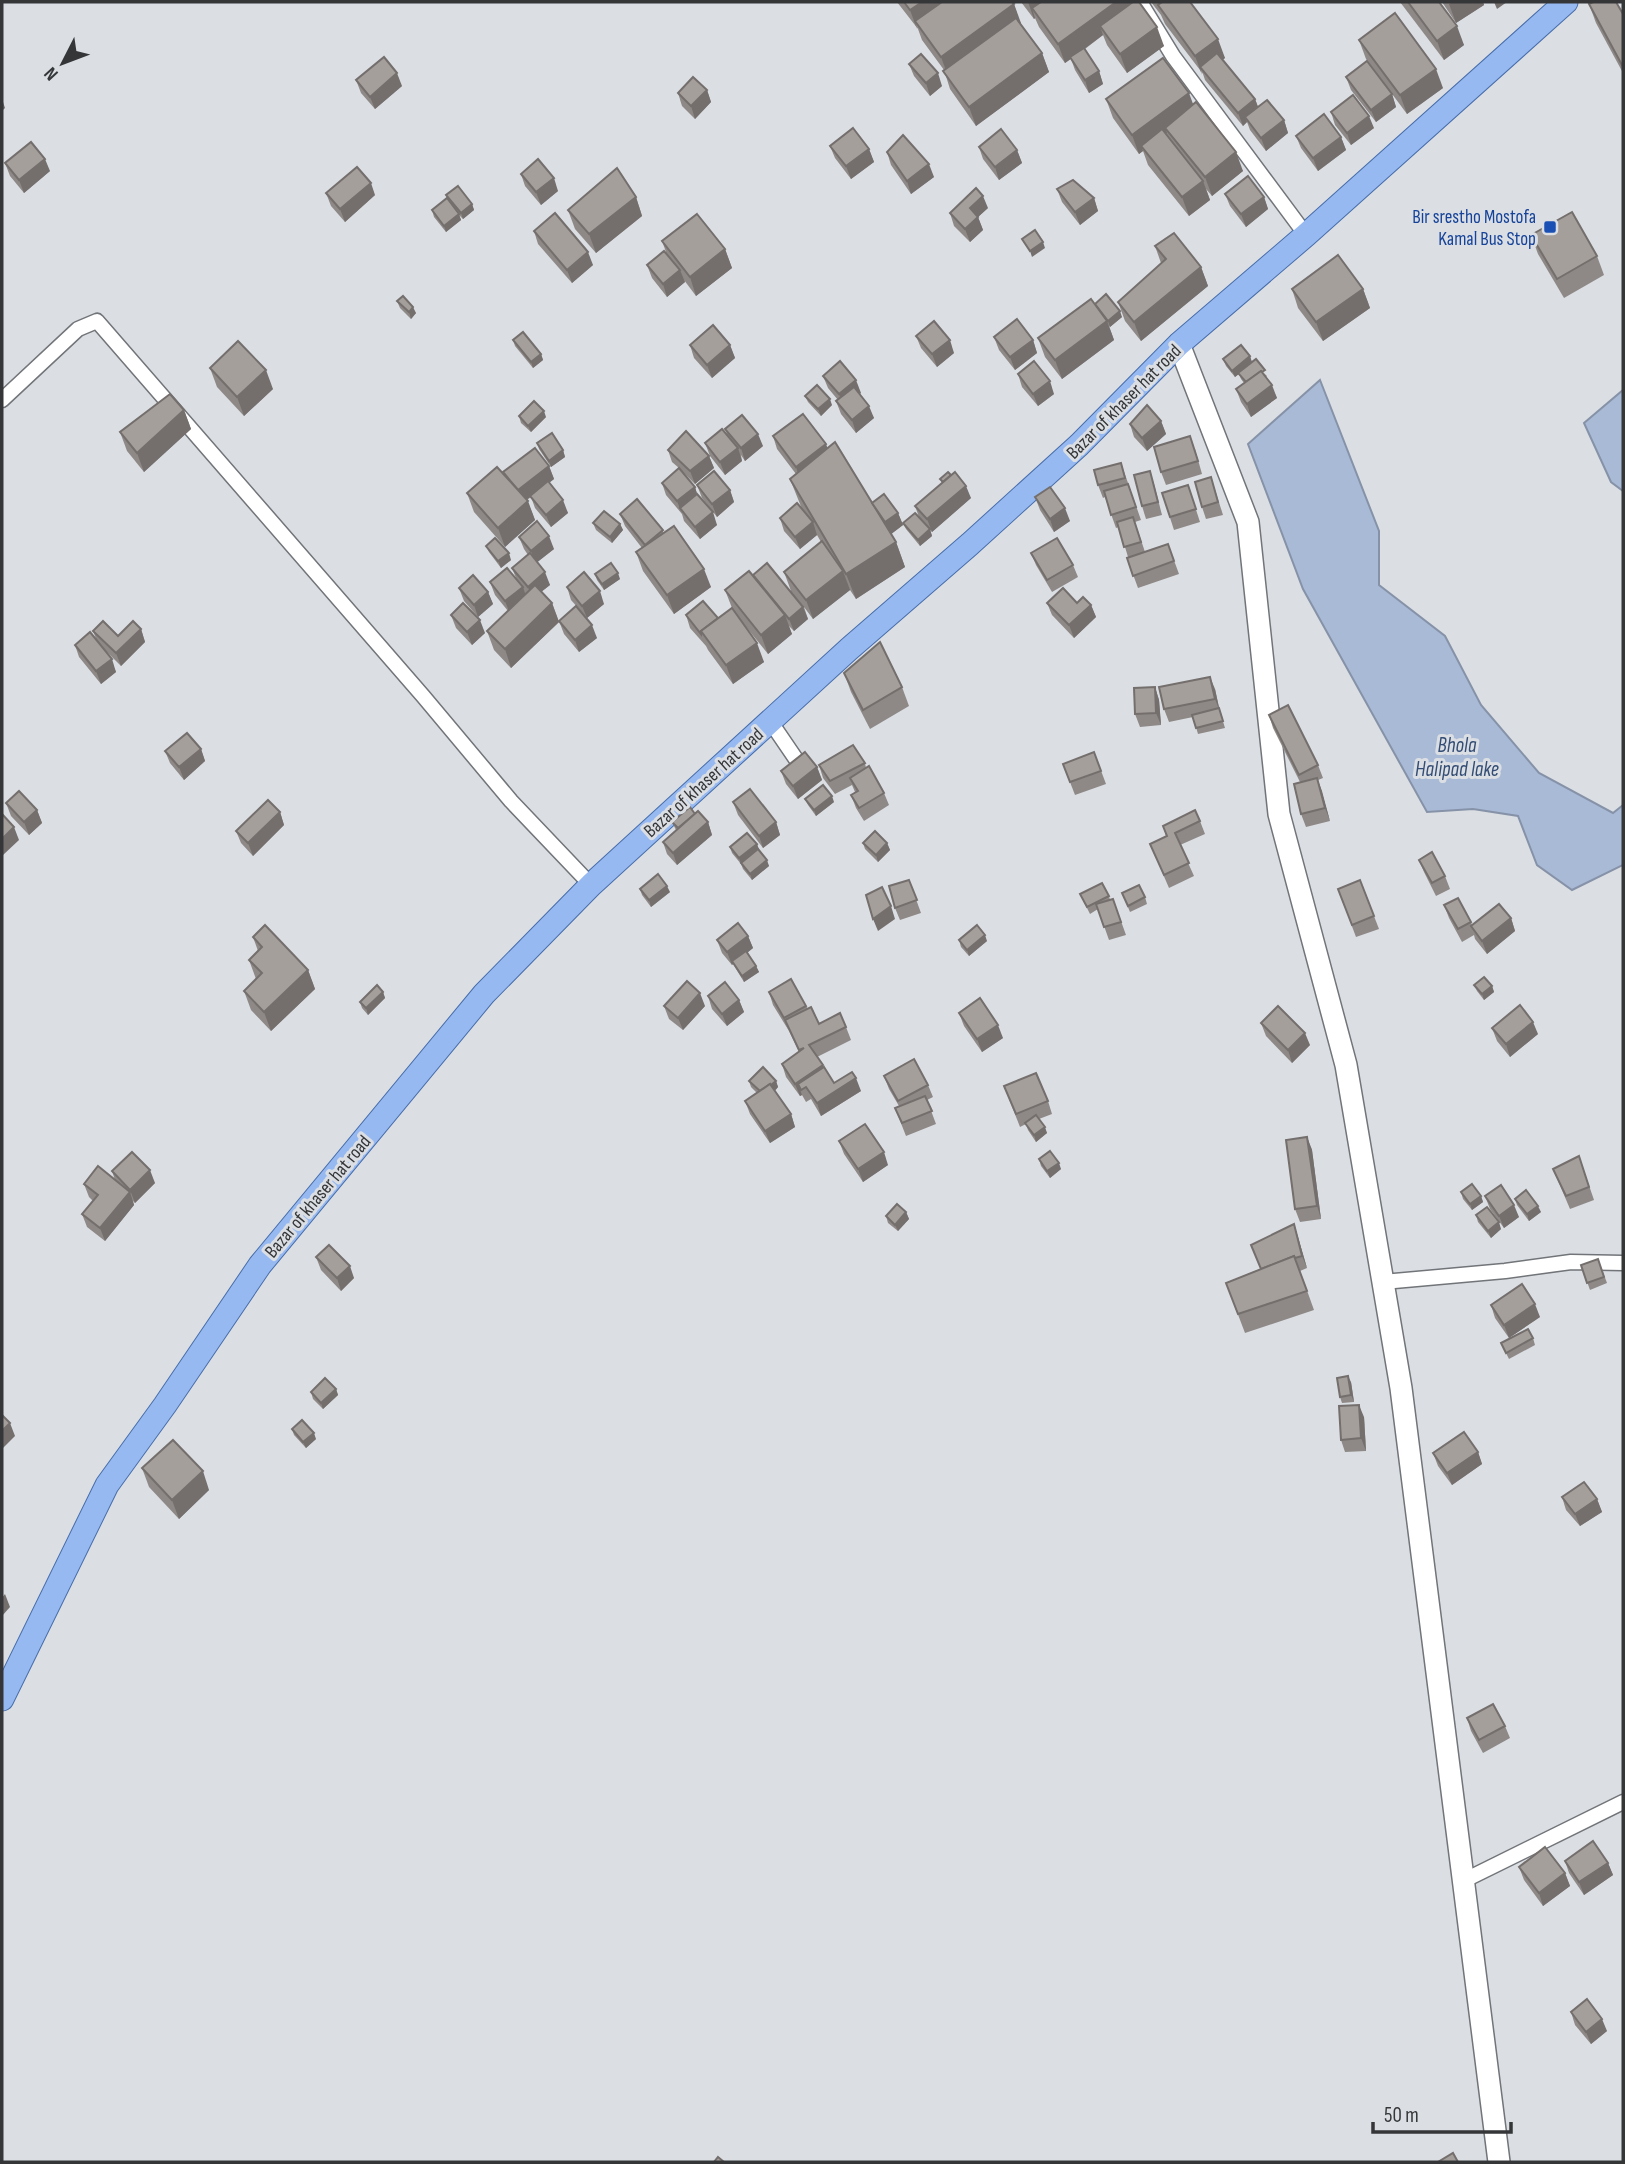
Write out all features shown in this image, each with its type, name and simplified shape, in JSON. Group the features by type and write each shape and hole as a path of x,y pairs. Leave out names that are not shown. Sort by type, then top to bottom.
{"main road":[{"name":"Bazar of khaser hat road","path":"2,1699 107,1485 260,1265 484,994 591,886 770,721 1079,444 1179,344 1306,235 1566,2"},
{"path":"1179,344 1248,522 1279,814 1346,1065 1401,1388 1499,2162"}],"street":[{"path":"1140,2 1173,56 1306,235"},
{"path":"2,400 78,329 97,321 511,801 591,886"},
{"path":"770,721 800,765"},
{"path":"1383,1282 1571,1262 1623,1263"},
{"path":"1463,1881 1623,1802"}],"water":[{"name":"Bhola Halipad lake","path":"1320,380 1379,531 1379,585 1445,636 1481,705 1539,773 1613,813 1623,805 1623,865 1572,890 1537,865 1518,816 1473,809 1427,812 1303,589 1248,444"},
{"path":"1623,390 1623,491 1611,482 1584,423"}],"building":[{"path":"904,2 922,2 910,10"},
{"path":"942,2 1014,4 941,57 915,21"},
{"path":"1041,2 1116,2 1058,44 1032,8"},
{"path":"1133,2 1139,2 1157,27 1120,54 1100,26"},
{"path":"1162,2 1190,2 1218,39 1195,56 1158,5"},
{"path":"1408,2 1439,2 1457,26 1437,41"},
{"path":"1616,2 1623,14 1622,65 1589,4"},
{"path":"1395,13 1436,69 1400,95 1359,40"},
{"path":"1016,18 1042,53 969,107 943,71"},
{"path":"1084,48 1099,71 1085,80 1070,57"},
{"path":"1217,53 1255,99 1238,113 1200,67"},
{"path":"921,54 938,73 926,83 909,64"},
{"path":"384,57 397,73 370,97 356,80"},
{"path":"1163,58 1189,93 1132,135 1106,99"},
{"path":"1367,61 1392,94 1371,110 1346,77"},
{"path":"693,77 707,90 691,106 678,93"},
{"path":"1353,95 1369,116 1347,133 1331,112"},
{"path":"1267,100 1284,120 1261,138 1245,117"},
{"path":"1196,102 1236,152 1205,177 1165,128"},
{"path":"1324,114 1341,137 1313,158 1296,136"},
{"path":"853,128 869,149 846,166 830,146"},
{"path":"1001,129 1017,150 995,167 979,147"},
{"path":"1162,129 1203,181 1182,197 1141,146"},
{"path":"903,135 929,164 907,181 887,152"},
{"path":"31,142 45,159 19,180 5,163"},
{"path":"538,159 554,178 536,192 521,174"},
{"path":"357,167 371,183 340,209 326,193"},
{"path":"617,168 636,197 589,234 568,210"},
{"path":"1248,176 1264,197 1241,214 1225,194"},
{"path":"1073,180 1094,198 1075,212 1057,189"},
{"path":"458,186 472,204 461,213 446,195"},
{"path":"976,188 983,196 970,208 978,217 965,229 950,213"},
{"path":"447,198 459,214 444,226 432,210"},
{"path":"1572,212 1597,256 1557,279 1531,235"},
{"path":"555,213 588,252 567,270 534,231"},
{"path":"697,214 725,249 690,277 662,241"},
{"path":"1035,230 1043,242 1030,251 1022,239"},
{"path":"1174,233 1201,267 1134,322 1118,302 1166,259 1155,246"},
{"path":"664,251 680,270 663,284 647,265"},
{"path":"1338,255 1363,289 1316,322 1292,289"},
{"path":"1106,294 1120,311 1108,321 1095,304"},
{"path":"403,296 413,307 409,312 397,301"},
{"path":"1091,299 1107,321 1055,360 1038,338"},
{"path":"1017,319 1033,340 1010,357 994,337"},
{"path":"934,321 950,340 932,354 916,336"},
{"path":"713,325 730,345 707,365 690,345"},
{"path":"523,332 541,354 531,362 513,340"},
{"path":"238,341 266,370 237,397 210,368"},
{"path":"1241,345 1250,356 1232,371 1223,359"},
{"path":"1256,359 1265,370 1246,382 1238,373"},
{"path":"840,361 856,380 839,394 823,376"},
{"path":"1034,361 1050,381 1033,394 1018,374"},
{"path":"1261,371 1272,385 1247,404 1236,389"},
{"path":"817,385 830,399 818,409 805,396"},
{"path":"854,387 869,406 852,420 836,401"},
{"path":"170,394 184,410 137,453 120,432"},
{"path":"534,401 544,411 528,426 519,416"},
{"path":"1147,405 1161,421 1142,438 1130,424"},
{"path":"803,414 826,444 796,467 773,436"},
{"path":"742,415 758,434 741,448 725,429"},
{"path":"722,429 738,448 720,462 705,443"},
{"path":"686,431 709,456 690,471 668,450"},
{"path":"552,433 563,450 549,461 537,443"},
{"path":"1190,436 1198,461 1161,472 1154,447"},
{"path":"835,442 896,542 846,574 790,479"},
{"path":"535,448 549,466 518,490 503,472"},
{"path":"1121,463 1125,478 1098,485 1094,470"},
{"path":"497,467 528,501 498,528 467,493"},
{"path":"679,468 695,487 677,501 662,483"},
{"path":"714,471 730,490 712,504 697,485"},
{"path":"1150,471 1158,502 1142,506 1134,475"},
{"path":"948,472 951,475 943,482 940,479"},
{"path":"955,472 966,486 927,519 915,506"},
{"path":"1211,477 1218,502 1202,507 1195,482"},
{"path":"548,481 563,500 546,515 530,496"},
{"path":"1128,484 1136,507 1111,515 1104,491"},
{"path":"1188,485 1196,509 1170,517 1162,493"},
{"path":"1050,487 1065,508 1050,519 1035,497"},
{"path":"697,494 713,512 695,527 680,508"},
{"path":"884,494 898,513 885,522 872,503"},
{"path":"637,499 663,530 645,545 620,514"},
{"path":"797,503 813,522 795,537 780,518"},
{"path":"604,511 620,524 610,537 593,523"},
{"path":"915,513 930,529 918,540 903,523"},
{"path":"1133,517 1141,542 1124,547 1117,522"},
{"path":"537,521 549,536 531,551 519,537"},
{"path":"674,526 704,569 667,595 636,552"},
{"path":"495,538 509,553 498,561 486,546"},
{"path":"1057,538 1073,565 1047,580 1031,553"},
{"path":"822,541 843,571 806,600 784,572"},
{"path":"1168,544 1174,561 1133,576 1127,558"},
{"path":"530,553 545,572 528,587 512,568"},
{"path":"611,563 618,573 602,584 595,574"},
{"path":"767,563 803,607 789,619 753,575"},
{"path":"507,568 523,587 505,601 490,582"},
{"path":"749,571 785,615 761,635 725,590"},
{"path":"584,572 600,591 582,606 567,587"},
{"path":"473,575 488,592 474,605 459,588"},
{"path":"535,585 552,603 505,649 487,631"},
{"path":"1063,588 1077,603 1083,597 1091,605 1069,625 1047,603"},
{"path":"703,601 718,618 701,631 701,634 686,615"},
{"path":"463,603 480,620 467,632 451,615"},
{"path":"576,606 592,625 575,640 559,621"},
{"path":"732,608 757,643 726,665 701,631"},
{"path":"103,621 118,636 133,621 141,629 116,653 93,631"},
{"path":"90,632 112,659 96,671 75,645"},
{"path":"880,642 902,687 863,710 844,673"},
{"path":"1210,677 1215,699 1164,709 1159,687"},
{"path":"1155,687 1156,713 1135,714 1134,688"},
{"path":"1288,705 1318,765 1299,775 1269,715"},
{"path":"1219,708 1223,721 1196,728 1192,715"},
{"path":"187,733 201,749 179,767 165,751"},
{"path":"853,745 865,763 830,781 819,765"},
{"path":"805,752 817,767 793,786 781,771"},
{"path":"1094,752 1101,771 1070,782 1063,764"},
{"path":"869,766 884,793 859,808 851,795 858,791 850,778"},
{"path":"1317,778 1325,808 1301,814 1294,784"},
{"path":"823,785 832,796 814,810 805,799"},
{"path":"750,789 776,822 759,836 733,802"},
{"path":"19,791 37,810 24,822 6,803"},
{"path":"268,800 280,812 248,843 236,831"},
{"path":"690,807 695,814 678,828 672,822"},
{"path":"1195,810 1200,821 1175,833 1189,863 1164,875 1150,844 1167,836 1163,826"},
{"path":"698,811 708,822 673,853 663,842"},
{"path":"2,814 14,827 2,839"},
{"path":"875,831 887,843 876,855 863,843"},
{"path":"747,833 757,844 739,858 730,847"},
{"path":"758,849 767,860 750,874 741,863"},
{"path":"1432,852 1445,876 1432,883 1419,860"},
{"path":"658,874 667,886 649,900 640,889"},
{"path":"909,880 917,900 895,908 889,886"},
{"path":"1360,880 1374,916 1352,925 1338,889"},
{"path":"1102,883 1109,896 1087,907 1080,894"},
{"path":"1139,885 1145,897 1128,906 1122,893"},
{"path":"882,887 891,906 873,919 866,895"},
{"path":"1458,898 1471,922 1458,929 1444,905"},
{"path":"1113,899 1121,922 1104,927 1096,904"},
{"path":"1499,904 1511,918 1482,941 1471,926"},
{"path":"738,923 748,936 727,952 717,940"},
{"path":"265,925 308,970 264,1012 244,991 262,973 249,960 262,947 253,937"},
{"path":"977,925 985,935 967,950 959,940"},
{"path":"746,951 756,966 742,976 732,961"},
{"path":"1484,977 1492,986 1482,994 1474,985"},
{"path":"791,979 806,1006 784,1018 769,992"},
{"path":"687,981 700,993 678,1018 664,1006"},
{"path":"725,982 739,1000 722,1014 708,996"},
{"path":"377,985 383,992 366,1008 360,1002"},
{"path":"980,998 998,1025 977,1039 959,1013"},
{"path":"1520,1005 1533,1022 1506,1044 1492,1028"},
{"path":"1278,1006 1305,1033 1288,1050 1261,1023"},
{"path":"811,1007 819,1024 840,1013 846,1027 809,1045 823,1065 795,1084 782,1064 804,1048 799,1050 785,1020"},
{"path":"914,1059 928,1085 898,1101 884,1076"},
{"path":"763,1067 776,1081 760,1091 749,1081"},
{"path":"824,1067 834,1083 852,1072 856,1078 817,1103 806,1087 801,1090 798,1084"},
{"path":"1036,1073 1048,1101 1016,1114 1004,1086"},
{"path":"770,1084 791,1114 765,1131 745,1101"},
{"path":"925,1096 932,1111 902,1123 895,1108"},
{"path":"1036,1115 1045,1127 1034,1135 1025,1123"},
{"path":"865,1124 884,1152 858,1169 839,1141"},
{"path":"1307,1137 1317,1206 1295,1209 1286,1140"},
{"path":"1050,1151 1059,1163 1047,1171 1039,1159"},
{"path":"132,1152 150,1170 130,1190 112,1171"},
{"path":"1579,1156 1589,1187 1566,1196 1553,1169"},
{"path":"98,1166 130,1192 100,1228 82,1214 98,1195 84,1184"},
{"path":"1472,1184 1481,1196 1470,1204 1461,1192"},
{"path":"1501,1185 1514,1205 1499,1216 1485,1196"},
{"path":"1526,1190 1538,1206 1527,1214 1515,1199"},
{"path":"897,1204 906,1212 895,1225 886,1216"},
{"path":"1487,1207 1499,1222 1488,1231 1476,1215"},
{"path":"1294,1224 1302,1256 1294,1256 1261,1269 1251,1245"},
{"path":"329,1245 350,1266 337,1278 316,1257"},
{"path":"1294,1256 1307,1291 1238,1314 1226,1283"},
{"path":"1598,1259 1604,1277 1587,1283 1581,1265"},
{"path":"1522,1284 1535,1304 1504,1325 1491,1305"},
{"path":"1528,1329 1533,1338 1506,1353 1501,1343"},
{"path":"1348,1376 1351,1395 1340,1397 1337,1378"},
{"path":"325,1378 336,1389 321,1403 311,1392"},
{"path":"1359,1405 1361,1438 1341,1440 1339,1406"},
{"path":"2,1415 10,1423 2,1431"},
{"path":"302,1420 314,1433 303,1442 292,1429"},
{"path":"1464,1432 1478,1452 1447,1473 1433,1453"},
{"path":"173,1440 203,1471 172,1500 142,1468"},
{"path":"1584,1482 1597,1499 1575,1514 1562,1497"},
{"path":"1493,1704 1505,1726 1479,1740 1467,1718"},
{"path":"1593,1841 1608,1863 1579,1882 1565,1861"},
{"path":"1545,1847 1565,1873 1539,1893 1519,1867"},
{"path":"1587,1999 1602,2019 1586,2032 1571,2012"},
{"path":"1453,2153 1458,2162 1438,2162"}],"place":[{"name":"Bir srestho Mostofa Kamal Bus Stop","path":"1550,227"}]}
